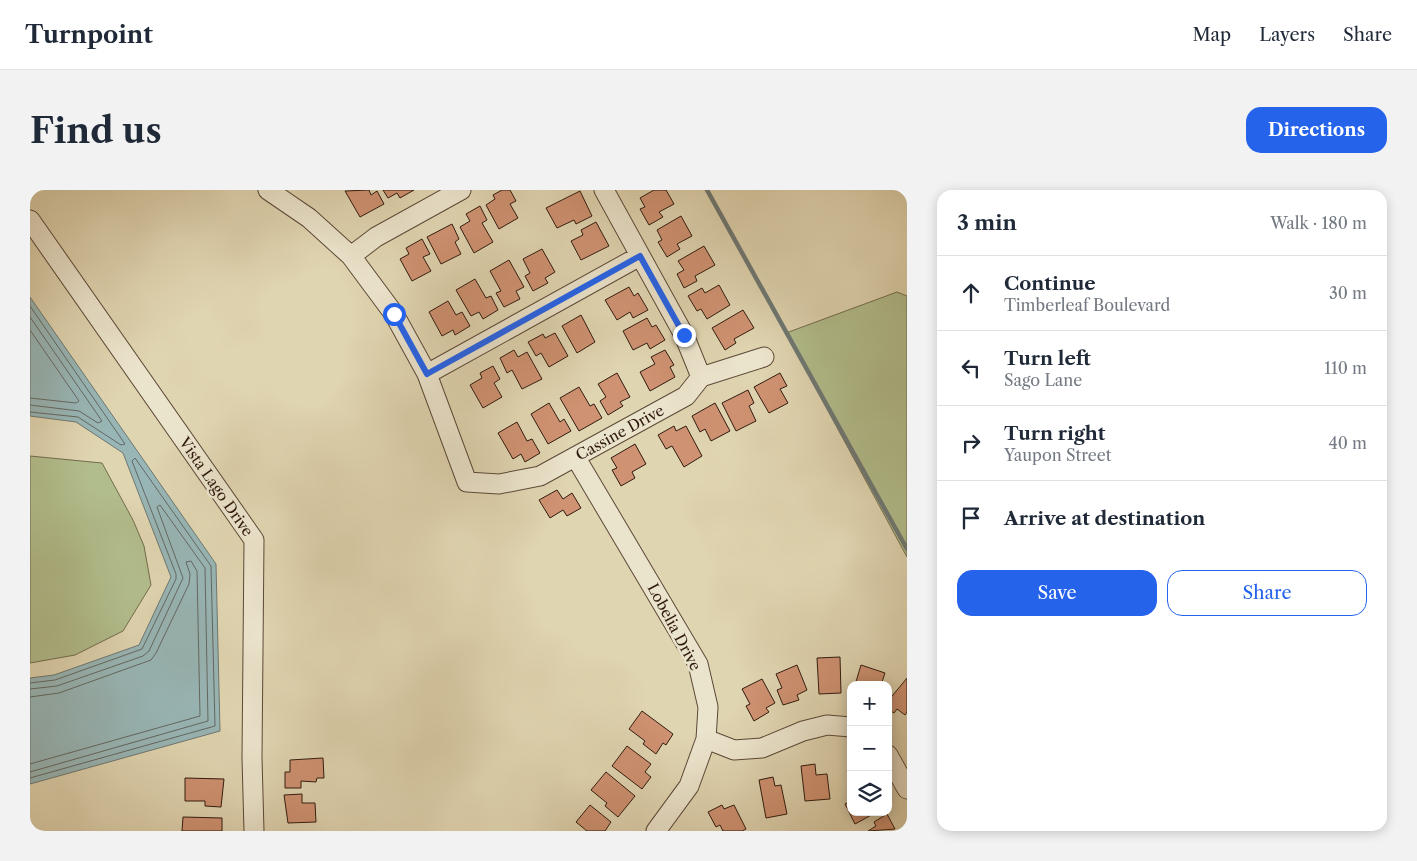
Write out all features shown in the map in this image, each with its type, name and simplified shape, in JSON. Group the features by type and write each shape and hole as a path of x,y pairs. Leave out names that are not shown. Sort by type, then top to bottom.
{"street":[{"path":"268,190 309,218 351,256 394,314 427,374 640,256"},
{"path":"351,256 376,237 461,190"},
{"path":"604,190 684,335 701,377 764,357"},
{"name":"Vista Lago Drive","path":"30,220 254,540 252,758 254,831"},
{"name":"Cassine Drive","path":"427,374 468,482 499,484 519,482 540,476 576,458 686,396 701,377"},
{"name":"Lobelia Drive","path":"576,458 698,664 708,707 706,739 689,786 656,831"},
{"path":"706,739 734,750 762,748 803,731 827,725 847,728"},
{"path":"892,762 907,789"}],"green space":[{"path":"897,292 907,296 907,557 786,333"},
{"path":"30,456 102,463 133,520 144,546 151,585 123,631 75,655 30,663"}],"water":[{"path":"30,297 216,564 220,731 30,784 30,678 54,675 139,645 171,577 123,453 76,422 30,416"}],"building":[{"path":"369,190 371,195 377,191 384,204 360,217 345,191"},
{"path":"383,190 414,190 400,198 397,193 388,198"},
{"path":"502,190 510,190 516,201 510,204 518,218 499,229 486,205 495,199 493,195"},
{"path":"654,190 666,190 674,204 659,212 663,217 649,225 640,209 645,207 640,198"},
{"path":"580,191 592,216 576,224 574,220 557,228 546,208"},
{"path":"480,206 487,220 482,223 493,242 474,253 460,227 470,221 466,214"},
{"path":"681,216 692,236 677,244 680,249 667,257 658,242 662,240 657,230"},
{"path":"596,222 609,246 581,260 571,241 583,235 581,230"},
{"path":"452,224 459,239 455,242 461,254 441,264 427,237"},
{"path":"422,239 430,254 423,257 431,271 412,281 400,259 409,254 406,248"},
{"path":"704,246 715,265 695,276 697,281 684,288 677,274 684,270 678,261"},
{"path":"542,249 555,272 545,278 548,283 533,291 525,276 530,273 523,259"},
{"path":"509,260 524,287 516,291 520,299 504,307 496,293 501,291 490,271"},
{"path":"475,279 486,298 491,296 498,310 483,319 479,312 471,316 456,290"},
{"path":"719,285 730,305 707,319 701,309 697,311 688,296 702,288 705,293"},
{"path":"629,287 634,296 638,293 648,310 633,318 630,312 617,320 605,300"},
{"path":"448,301 456,315 462,312 470,326 455,335 453,330 442,336 429,312"},
{"path":"743,310 754,328 734,339 736,343 725,350 712,328"},
{"path":"581,315 595,342 577,353 562,326"},
{"path":"647,318 652,327 656,325 665,340 650,349 647,343 633,350 623,331"},
{"path":"555,333 568,356 549,367 541,353 536,356 528,342 543,334 545,338"},
{"path":"514,350 518,357 527,352 542,379 522,389 512,370 507,373 500,358"},
{"path":"665,350 674,365 670,367 675,377 650,391 640,372 655,364 651,357"},
{"path":"493,366 500,379 494,383 502,397 483,408 470,385 482,378 480,373"},
{"path":"617,373 630,397 620,402 623,406 608,415 600,401 606,397 598,384"},
{"path":"780,373 787,386 780,389 788,403 769,413 754,387"},
{"path":"579,387 590,406 594,404 602,418 579,431 560,398"},
{"path":"748,390 754,403 749,406 756,421 736,431 722,403"},
{"path":"549,403 560,422 564,419 571,431 548,444 531,414"},
{"path":"715,403 730,431 711,441 705,429 700,432 692,416"},
{"path":"517,422 527,441 532,439 540,453 525,462 521,454 513,459 498,433"},
{"path":"674,426 676,431 686,426 702,456 684,467 672,446 666,449 658,435"},
{"path":"635,444 646,464 632,472 635,478 621,486 612,470 617,468 611,458"},
{"path":"557,490 563,499 572,493 581,508 567,516 563,510 550,518 539,500"},
{"path":"840,657 841,693 819,694 817,658"},
{"path":"797,665 807,690 797,695 799,700 783,705 777,690 782,688 776,674"},
{"path":"861,665 885,673 882,681 856,681"},
{"path":"907,678 907,712 905,715 897,709 894,713 892,712 892,696"},
{"path":"762,679 775,703 766,708 769,712 754,721 746,706 750,704 742,689"},
{"path":"642,711 673,734 666,745 663,743 656,754 643,744 645,741 629,729"},
{"path":"627,746 651,764 645,772 651,777 642,789 612,766"},
{"path":"323,758 324,778 317,778 316,782 301,781 301,788 285,788 285,772 290,772 290,760"},
{"path":"815,764 816,775 827,774 830,799 805,801 801,766"},
{"path":"606,772 635,796 618,817 605,806 607,803 591,790"},
{"path":"773,777 775,786 781,785 787,814 766,818 759,780"},
{"path":"185,778 224,779 221,807 205,806 205,801 185,801"},
{"path":"302,794 302,803 315,803 316,822 288,823 284,795"},
{"path":"590,805 611,822 605,831 587,831 576,822"},
{"path":"722,805 724,809 734,805 746,829 742,831 723,831 720,825 716,827 708,812"},
{"path":"851,816 870,816 855,824"},
{"path":"884,816 888,816 895,829 868,831 876,826 874,822"},
{"path":"183,817 222,818 222,831 182,831"}],"waterway":[{"path":"707,190 907,549"}],"route":[{"path":"394,314 427,374 640,256 684,335"}]}
